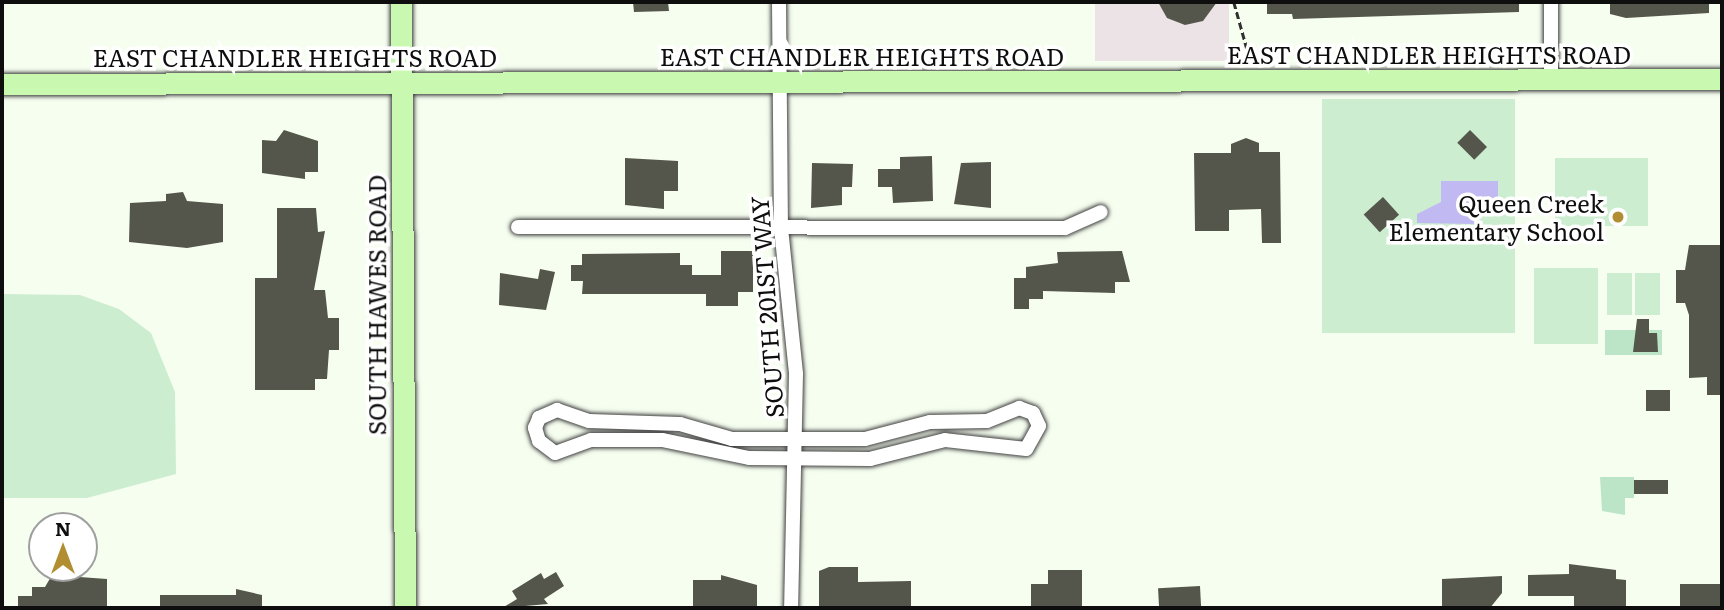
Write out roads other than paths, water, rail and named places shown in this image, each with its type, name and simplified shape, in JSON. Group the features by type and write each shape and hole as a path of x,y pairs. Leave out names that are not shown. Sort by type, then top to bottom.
{"main road":[{"name":"SOUTH HAWES ROAD","path":"401,2 405,608"},
{"name":"EAST CHANDLER HEIGHTS ROAD","path":"2,84 1722,79"}],"street":[{"name":"SOUTH 201ST WAY","path":"779,2 781,228 796,374 791,608"},
{"path":"1551,2 1551,80"},
{"path":"518,227 1065,228 1101,212"},
{"path":"1019,408 1032,413 1039,426 1033,446 1019,451 987,440 918,444 870,459 796,460 729,456 674,442 614,439 555,453 538,441 536,428 543,414 557,410 613,422 680,424 732,439 873,439 911,427 987,421 1019,408"},
{"path":"613,422 614,439"},
{"path":"911,427 918,444"},
{"path":"729,456 732,439"}],"place":[{"name":"Queen Creek Elementary School","path":"1618,217"}]}
